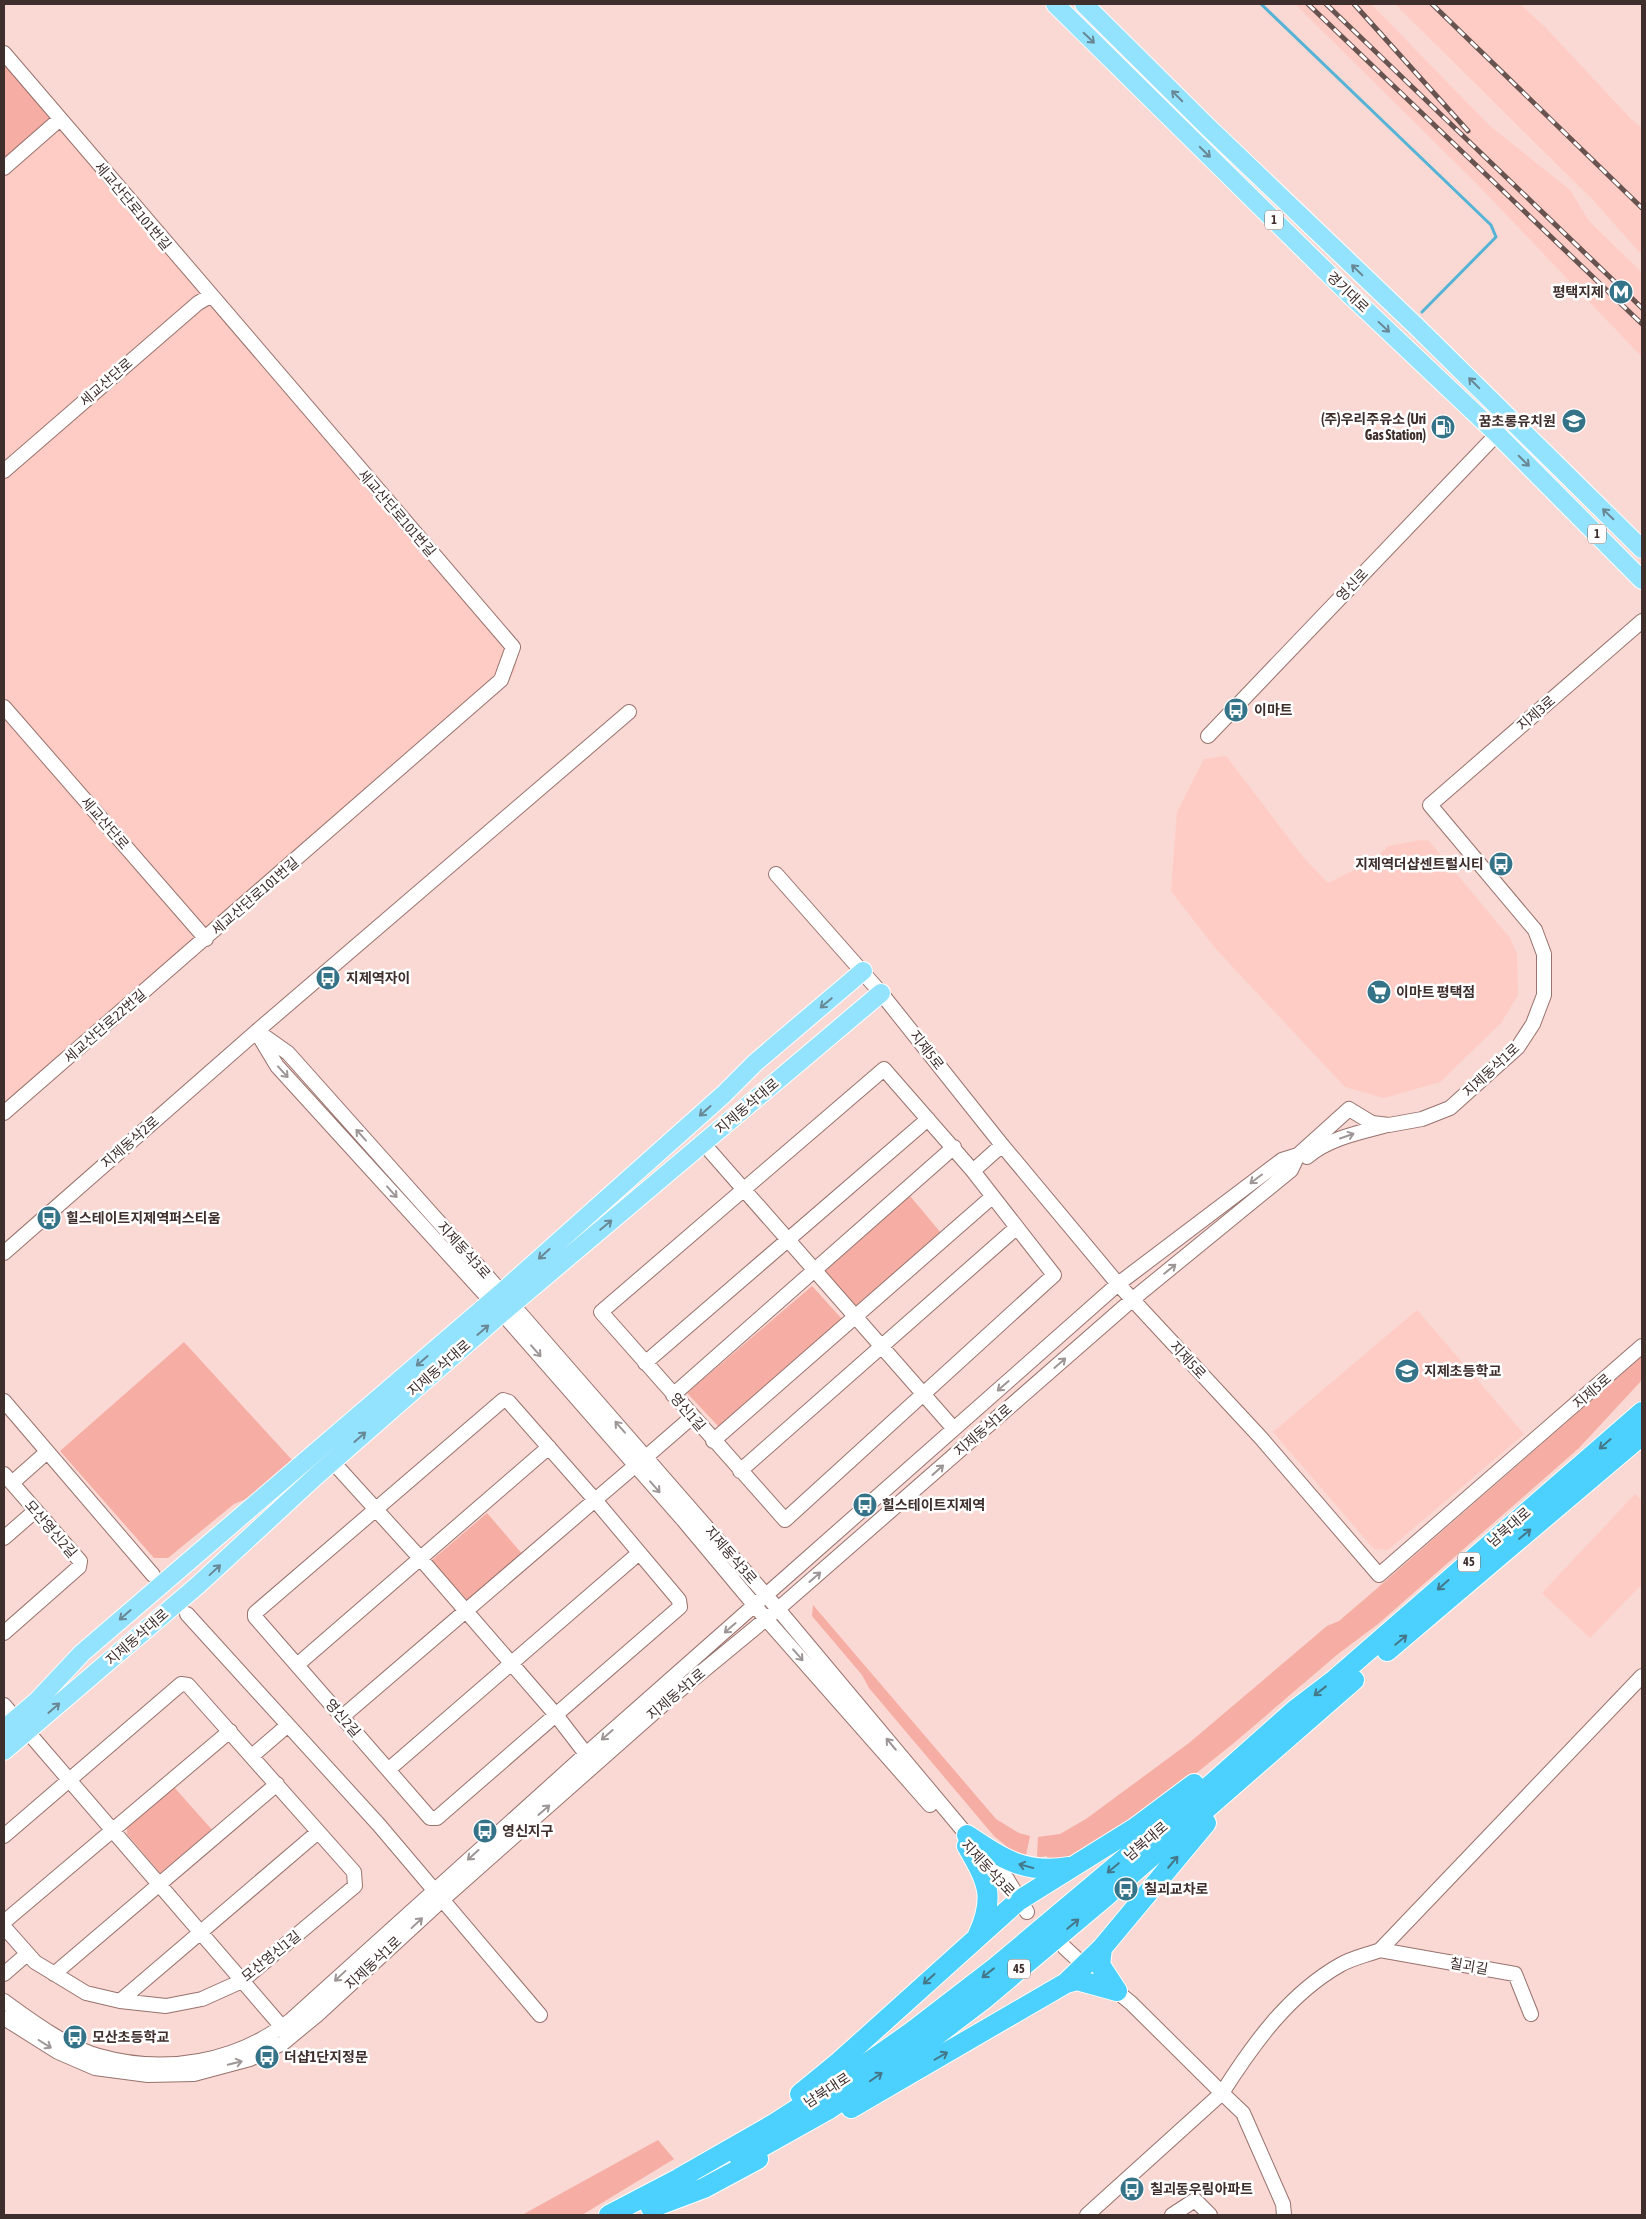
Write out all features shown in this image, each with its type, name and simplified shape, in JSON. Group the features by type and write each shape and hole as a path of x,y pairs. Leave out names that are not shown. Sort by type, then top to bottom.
{"highway":[{"name":"남북대로","path":"639,2209 678,2179 774,2124 852,2074 913,2031 996,1966 1178,1814 1295,1710 1333,1681 1642,1412"},
{"name":"남북대로","path":"609,2215 639,2209 829,2109 969,2011 1105,1897 1364,1671 1642,1435"},
{"path":"639,2209 704,2188 746,2166 885,2089 1066,1983 1102,1948 1212,1816 1321,1718 1364,1671"},
{"path":"639,2209 667,2171 739,2132 806,2090 978,1936 1022,1906 1074,1866 1135,1828 1268,1725 1295,1710"},
{"path":"967,1841 1025,1867 1048,1870 1074,1866"},
{"path":"967,1841 983,1875 989,1900 986,1917 978,1936"},
{"path":"1102,1948 1100,1965 1117,1991"},
{"path":"1066,1983 1077,1980 1117,1991"}],"main road":[{"name":"경기대로","path":"1055,4 1348,294 1497,434 1642,580"},
{"name":"경기대로","path":"1084,4 1642,549"},
{"name":"지제동삭대로","path":"15,1726 151,1625 198,1585 502,1303 756,1062 863,971"},
{"name":"지제동삭대로","path":"4,1751 15,1726 38,1700 82,1653 142,1600 502,1303 703,1143 881,993"}],"street":[{"name":"세교산단로101번길","path":"4,53 210,296 513,647 502,680 206,939"},
{"path":"4,168 60,119"},
{"name":"세교산단로","path":"4,471 198,304 210,296"},
{"name":"영신로","path":"1208,736 1497,434 1508,417"},
{"name":"지제3로","path":"1430,805 1642,621"},
{"name":"세교산단로","path":"4,706 206,939"},
{"name":"지제동삭2로","path":"4,1254 257,1031 629,712"},
{"name":"지제동삭1로","path":"4,2001 56,2037 98,2056 135,2062 166,2064 199,2062 260,2041 282,2028 675,1694 778,1609 1133,1299 1291,1170 1298,1155 1348,1109 1372,1123 1389,1125 1422,1119 1450,1108 1518,1048 1533,1024 1544,995 1544,954 1535,930 1430,805"},
{"name":"지제5로","path":"776,874 863,971 1002,1145 1118,1284 1261,1438 1379,1576 1642,1346"},
{"name":"세교산단로22번길","path":"4,1114 206,939"},
{"name":"지제동삭3로","path":"257,1031 288,1052 502,1303 761,1600 778,1609 1004,1889 1022,1906"},
{"name":"영신1길","path":"884,1069 928,1118 954,1147 1054,1275 785,1520 601,1312 884,1069"},
{"path":"645,1363 928,1118"},
{"path":"1291,1170 1317,1149 1331,1142 1389,1125"},
{"path":"703,1143 922,1395 954,1429"},
{"path":"973,1171 1002,1145"},
{"path":"673,1395 954,1147"},
{"name":"지제동삭1로","path":"4,2018 58,2052 95,2068 148,2075 194,2074 250,2060 284,2043 311,2021 438,1895 586,1754 1118,1284 1282,1160 1298,1155"},
{"path":"713,1440 992,1197"},
{"path":"740,1471 1016,1228"},
{"name":"영신2길","path":"503,1400 509,1402 594,1500 680,1601 680,1607 435,1819 430,1818 256,1617 255,1613 503,1400"},
{"path":"4,1401 152,1575"},
{"path":"342,1716 692,1417"},
{"path":"297,1665 549,1447"},
{"name":"모산영신2길","path":"4,1633 79,1568 80,1561 8,1479 48,1452"},
{"path":"332,1461 466,1610 556,1715 586,1754"},
{"path":"4,1538 35,1511"},
{"path":"388,1770 640,1553"},
{"path":"152,1575 178,1570"},
{"path":"142,1600 152,1575"},
{"path":"187,1614 198,1585"},
{"name":"지제동삭3로","path":"761,1600 766,1619 967,1841"},
{"path":"151,1625 187,1614"},
{"path":"187,1614 379,1825 540,2015"},
{"path":"1093,2213 1222,2093 1247,2053 1276,2018 1311,1984 1342,1964 1380,1950 1642,1676"},
{"name":"모산영신1길","path":"4,1836 181,1684 188,1684 354,1872 355,1886 242,1981 202,1999 166,2006 120,2001 86,1993 54,1974 27,1954 4,1927"},
{"path":"4,1705 15,1726 69,1780 282,2028"},
{"path":"252,1756 288,1725"},
{"path":"4,1922 230,1731"},
{"path":"54,1974 277,1784"},
{"path":"120,2001 318,1832"},
{"path":"1064,1947 1084,1966 1131,2003 1243,2113 1283,2204 1284,2215"},
{"name":"칠괴길","path":"1380,1950 1515,1974 1531,2014"},
{"path":"4,1974 27,1954"},
{"path":"1172,2215 1195,2200 1210,2215"}],"shaded area":[{"path":"1295,4 1371,4 1490,126 1570,190 1589,221 1642,273 1642,357 1476,183"},
{"path":"1395,4 1520,4 1547,29 1630,118 1642,128 1642,255 1593,200"},
{"path":"4,44 214,292 515,639 518,655 515,671 507,683 278,879 4,1119"},
{"path":"4,53 60,119 4,168"},
{"path":"1226,756 1303,857 1328,883 1373,861 1388,846 1421,840 1429,841 1510,938 1517,954 1518,995 1501,1023 1440,1082 1384,1098 1345,1087 1216,949 1171,891 1177,812 1204,759"},
{"path":"910,1196 941,1233 856,1310 823,1273"},
{"path":"812,1286 842,1319 719,1427 687,1393"},
{"name":"지제초등학교","path":"1417,1310 1524,1434 1388,1550 1374,1549 1273,1432"},
{"path":"184,1342 292,1460 251,1497 234,1504 168,1558 154,1558 60,1451"},
{"path":"1642,1356 1642,1380 1579,1448 1378,1624 1338,1654 1235,1742 1169,1795 1064,1861 1048,1864 1047,1856 1037,1858 1038,1837 1060,1834 1086,1819 1189,1743 1327,1626 1339,1621"},
{"path":"1635,1494 1642,1500 1642,1584 1590,1638 1542,1593"},
{"path":"487,1513 524,1556 470,1603 431,1561"},
{"path":"813,1605 996,1819 1019,1833 1030,1836 1026,1855 1011,1850 994,1836 869,1688 862,1675 812,1616"},
{"path":"174,1787 213,1831 165,1873 160,1873 127,1834 127,1827"},
{"path":"658,2140 674,2159 582,2215 522,2215"}],"waterway":[{"path":"1261,4 1491,225 1496,237 1422,312"}],"railway":[{"path":"1308,4 1642,324"},
{"path":"1326,4 1642,308"},
{"path":"1354,4 1468,131"},
{"path":"1432,4 1642,208"}],"place":[{"name":"평택지제","path":"1621,292"},
{"name":"꿈초롱유치원","path":"1574,421"},
{"name":"(주)우리주유소 (Uri Gas Station)","path":"1443,427"},
{"name":"이마트","path":"1236,710"},
{"name":"지제역더샵센트럴시티","path":"1501,864"},
{"name":"지제역자이","path":"328,978"},
{"name":"이마트 평택점","path":"1379,992"},
{"name":"힐스테이트지제역퍼스티움","path":"49,1218"},
{"name":"지제초등학교","path":"1407,1371"},
{"name":"힐스테이트지제역","path":"865,1505"},
{"name":"영신지구","path":"485,1831"},
{"name":"칠괴교차로","path":"1126,1889"},
{"name":"모산초등학교","path":"75,2037"},
{"name":"더샵1단지정문","path":"267,2057"},
{"name":"칠괴동우림아파트","path":"1132,2189"}]}
